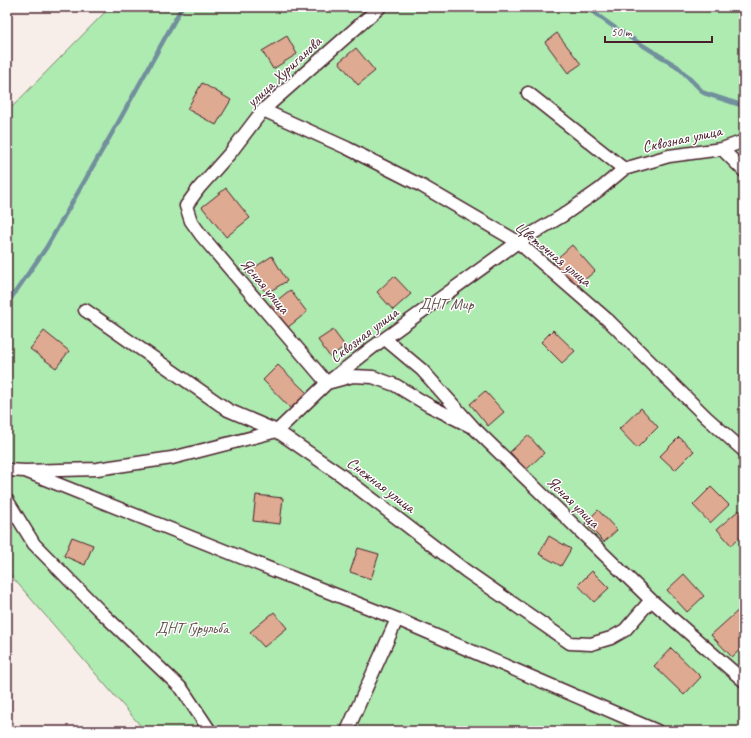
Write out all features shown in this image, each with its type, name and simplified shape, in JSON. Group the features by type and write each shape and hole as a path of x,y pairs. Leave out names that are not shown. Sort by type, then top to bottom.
{"street":[{"name":"улица Хуриганова","path":"186,206 198,188 231,152 263,110 380,7"},
{"path":"528,92 624,169"},
{"name":"Цветочная улица","path":"263,110 346,148 422,186 518,242 610,322 706,417 744,451"},
{"name":"Сквозная улица","path":"7,470 97,470 172,458 277,431 327,383 385,338 518,242 562,216 599,190 624,169 670,156 722,149 744,141"},
{"path":"722,149 744,171"},
{"name":"Ясная улица","path":"186,206 191,221 201,235 327,383"},
{"name":"Снежная улица","path":"85,310 228,410 277,431 341,475 466,571 570,643 591,644 611,638 625,630 651,600"},
{"name":"Ясная улица","path":"385,338 422,370 474,428 651,600 744,681"},
{"path":"327,383 353,376 373,377 395,385 430,406 474,428"},
{"path":"25,470 397,619 657,731"},
{"path":"7,500 34,544 99,610 182,689 210,731"},
{"path":"347,731 397,619"}],"green space":[{"name":"ДНТ Мир","path":"110,7 744,7 744,731 145,731 7,571 7,433 9,431 7,426 7,112"}],"building":[{"path":"557,33 581,64 568,73 545,42"},
{"path":"287,36 297,54 273,69 262,51"},
{"path":"356,48 375,71 358,85 339,62"},
{"path":"202,83 231,100 216,125 187,109"},
{"path":"226,188 250,218 226,237 202,207"},
{"path":"572,245 595,271 575,288 553,262"},
{"path":"272,256 287,281 267,293 246,273"},
{"path":"394,276 411,294 393,310 377,292"},
{"path":"290,290 307,312 287,328 270,306"},
{"path":"333,330 345,346 330,357 318,340"},
{"path":"553,330 575,351 562,363 541,342"},
{"path":"44,331 69,351 56,368 30,349"},
{"path":"278,365 308,394 292,410 263,380"},
{"path":"485,391 504,412 488,426 470,404"},
{"path":"641,408 658,427 637,448 619,429"},
{"path":"528,435 544,453 526,470 510,452"},
{"path":"679,437 694,451 675,470 660,456"},
{"path":"711,487 729,505 710,523 693,505"},
{"path":"256,495 283,498 280,524 253,521"},
{"path":"598,510 617,530 604,542 585,523"},
{"path":"739,510 744,515 744,534 731,545 717,529"},
{"path":"549,536 571,549 561,566 539,554"},
{"path":"72,537 93,545 85,565 64,556"},
{"path":"358,548 379,554 371,579 350,572"},
{"path":"592,571 609,588 594,602 578,585"},
{"path":"684,574 704,596 687,612 667,590"},
{"path":"741,608 744,612 744,646 732,657 711,635"},
{"path":"274,612 287,628 264,647 250,632"},
{"path":"671,648 701,677 684,695 654,666"}],"waterway":[{"path":"7,304 46,248 182,7"},
{"path":"586,7 618,30 678,67 704,93 744,106"}],"park label":[{"name":"ДНТ Гурульба","path":"192,628"}]}
